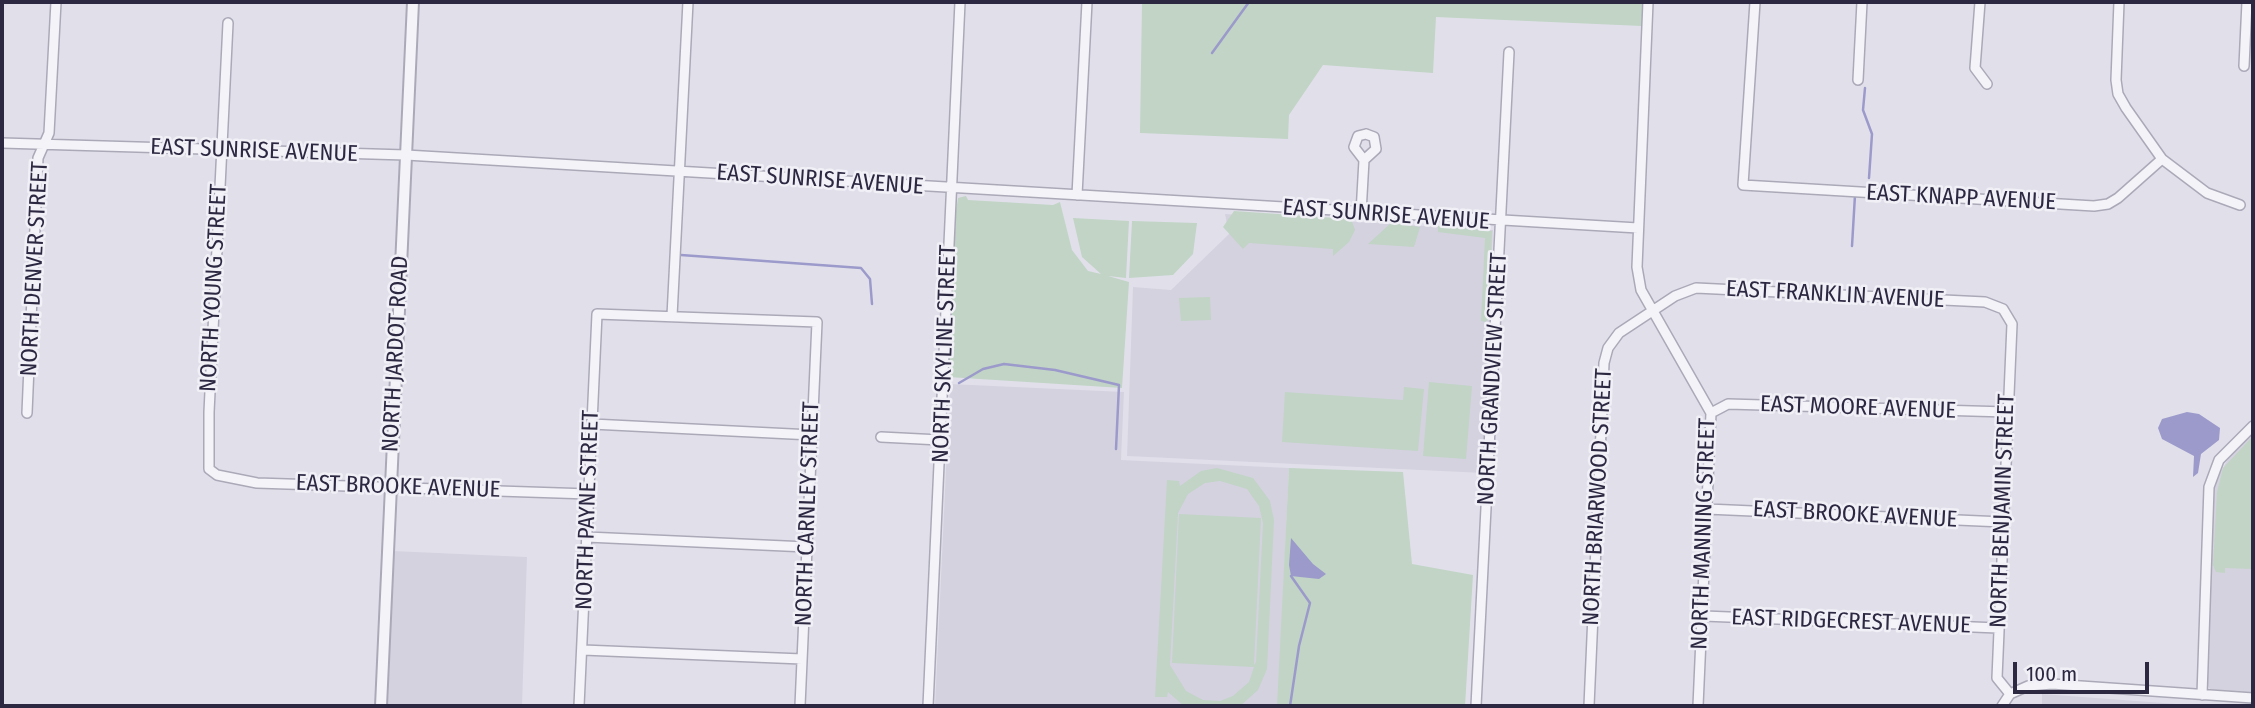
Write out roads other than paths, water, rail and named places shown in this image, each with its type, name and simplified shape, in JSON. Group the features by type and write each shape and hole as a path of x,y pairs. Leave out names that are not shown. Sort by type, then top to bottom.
{"street":[{"name":"NORTH DENVER STREET","path":"27,413 38,158 50,133 56,2"},
{"name":"NORTH JARDOT ROAD","path":"381,706 413,2"},
{"path":"671,316 688,2"},
{"name":"NORTH SKYLINE STREET","path":"928,706 960,2"},
{"path":"1077,195 1087,2"},
{"name":"NORTH MANNING STREET","path":"1648,2 1637,267 1641,290 1711,412 1698,706"},
{"name":"EAST KNAPP AVENUE","path":"1755,2 1743,185 2095,206 2108,204 2118,198 2162,159"},
{"path":"1858,80 1862,2"},
{"path":"1980,2 1975,68 1987,84"},
{"path":"2119,2 2118,94 2162,159 2207,193 2240,205"},
{"path":"2244,66 2247,2"},
{"name":"NORTH YOUNG STREET","path":"209,469 220,150 228,23"},
{"name":"NORTH GRANDVIEW STREET","path":"1476,706 1509,52"},
{"name":"EAST SUNRISE AVENUE","path":"2,143 406,155 1361,214 1638,228"},
{"path":"1361,214 1364,159"},
{"name":"EAST FRANKLIN AVENUE","path":"1654,312 1675,296 1696,288 1985,302 2003,309 2012,324"},
{"name":"NORTH BRIARWOOD STREET","path":"1589,706 1604,363 1608,348 1619,333 1654,312"},
{"name":"NORTH PAYNE STREET","path":"579,706 597,314 671,316"},
{"name":"NORTH CARNLEY STREET","path":"671,316 817,323 800,706"},
{"name":"NORTH BENJAMIN STREET","path":"2010,694 1997,678 2012,324"},
{"name":"EAST MOORE AVENUE","path":"1711,412 1728,404 2007,412"},
{"path":"592,424 812,435"},
{"path":"2202,695 2209,487 2219,460 2253,426"},
{"path":"881,437 940,440"},
{"name":"EAST BROOKE AVENUE","path":"209,469 217,475 257,483 390,485 589,494"},
{"name":"EAST BROOKE AVENUE","path":"1707,509 2003,522"},
{"path":"587,537 807,547"},
{"name":"EAST RIDGECREST AVENUE","path":"1704,616 1998,628"},
{"path":"583,650 802,659"},
{"path":"2002,706 2010,694 2028,686 2052,684 2253,698"}],"water":[{"path":"2187,412 2199,414 2220,428 2219,440 2201,454 2198,473 2193,477 2194,456 2162,439 2158,428 2162,419"},
{"path":"1291,538 1313,564 1326,574 1319,579 1291,576"}],"waterway":[{"path":"1212,53 1249,2"},
{"path":"1865,88 1863,110 1872,134 1869,178"},
{"path":"1852,246 1855,195"},
{"path":"681,255 861,268 870,279 872,304"},
{"path":"959,383 983,369 1004,364 1055,370 1119,385 1116,449"},
{"path":"1290,706 1299,646 1310,603 1291,576"}]}
